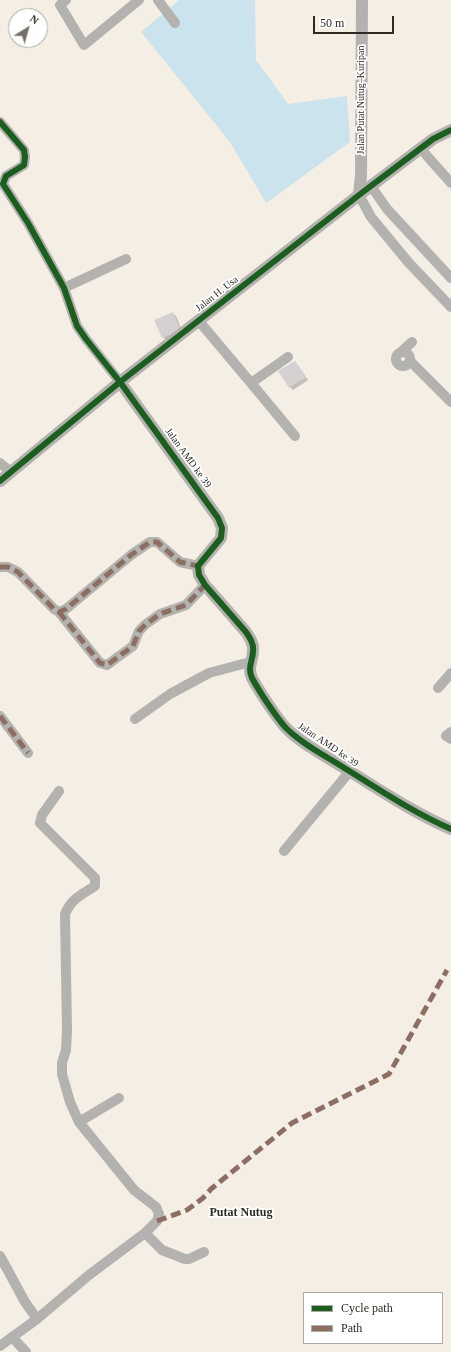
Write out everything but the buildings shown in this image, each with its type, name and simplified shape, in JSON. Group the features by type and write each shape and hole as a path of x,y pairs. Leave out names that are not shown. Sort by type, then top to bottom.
{"street":[{"path":"66,0 60,5 84,45 139,0"},
{"path":"158,0 175,23"},
{"name":"Jalan Putat Nutug–Kuripan","path":"359,195 361,176 362,0"},
{"path":"0,122 24,150 26,157 24,165 6,176 3,184 28,223 64,288 77,326 120,382"},
{"name":"Jalan H. Usa","path":"0,481 198,320 420,148 433,139 451,130"},
{"path":"420,148 451,183"},
{"path":"361,176 371,186 387,209 451,278"},
{"path":"359,195 371,217 409,263 451,307"},
{"path":"64,288 126,259"},
{"path":"198,320 295,436"},
{"path":"412,342 398,353 396,359 397,362 402,366 406,366 410,361 451,402"},
{"path":"251,383 288,357"},
{"name":"Jalan AMD ke 39","path":"120,382 218,518 222,528 221,538 198,566 199,575 205,585 251,639 254,650 253,657 250,662 252,677 270,707 286,728 307,745 425,817 451,829"},
{"path":"0,463 11,472"},
{"path":"59,612 66,609 131,555 150,542 157,542 180,562 198,566"},
{"path":"0,567 8,567 18,572 54,610 59,612 100,664 107,664 133,646 139,631 146,624 160,614 186,605 205,585"},
{"path":"135,719 170,694 209,673 250,662"},
{"path":"438,688 450,672"},
{"path":"0,716 28,753"},
{"path":"451,732 446,736 451,739"},
{"path":"284,852 350,771"},
{"path":"0,1346 37,1319 89,1275 145,1233 157,1221 159,1214 156,1207 134,1190 80,1122 70,1102 62,1074 62,1063 66,1050 67,1030 65,914 69,905 74,899 95,886 96,882 95,878 40,823 42,815 59,791"},
{"path":"80,1122 119,1098"},
{"path":"145,1233 162,1250 185,1259 189,1259 204,1252"},
{"path":"0,1256 25,1302 37,1319"},
{"path":"12,1337 26,1352"}],"water":[{"path":"179,0 255,0 256,60 288,104 347,96 350,142 266,203 230,142 141,32"}],"marked path":[{"path":"0,567 8,567 18,572 54,609 59,612 66,609 131,555 150,542 157,542 180,562 198,566"},
{"path":"59,612 100,663 107,665 133,646 139,631 146,624 160,614 186,605 205,585"},
{"path":"0,716 28,753"},
{"path":"157,1221 187,1210 292,1123 389,1074 447,970"}],"cycle path":[{"path":"0,122 24,150 25,157 24,165 6,176 3,184 28,223 64,288 77,326 120,382 218,518 222,528 221,538 198,566 199,575 205,585 246,632 250,639 253,648 250,671 252,678 263,697 286,728 307,745 397,801 451,829"},
{"path":"0,481 120,382 359,195 433,139 451,130"}],"district":[{"name":"Putat Nutug","path":"241,1213"}]}
